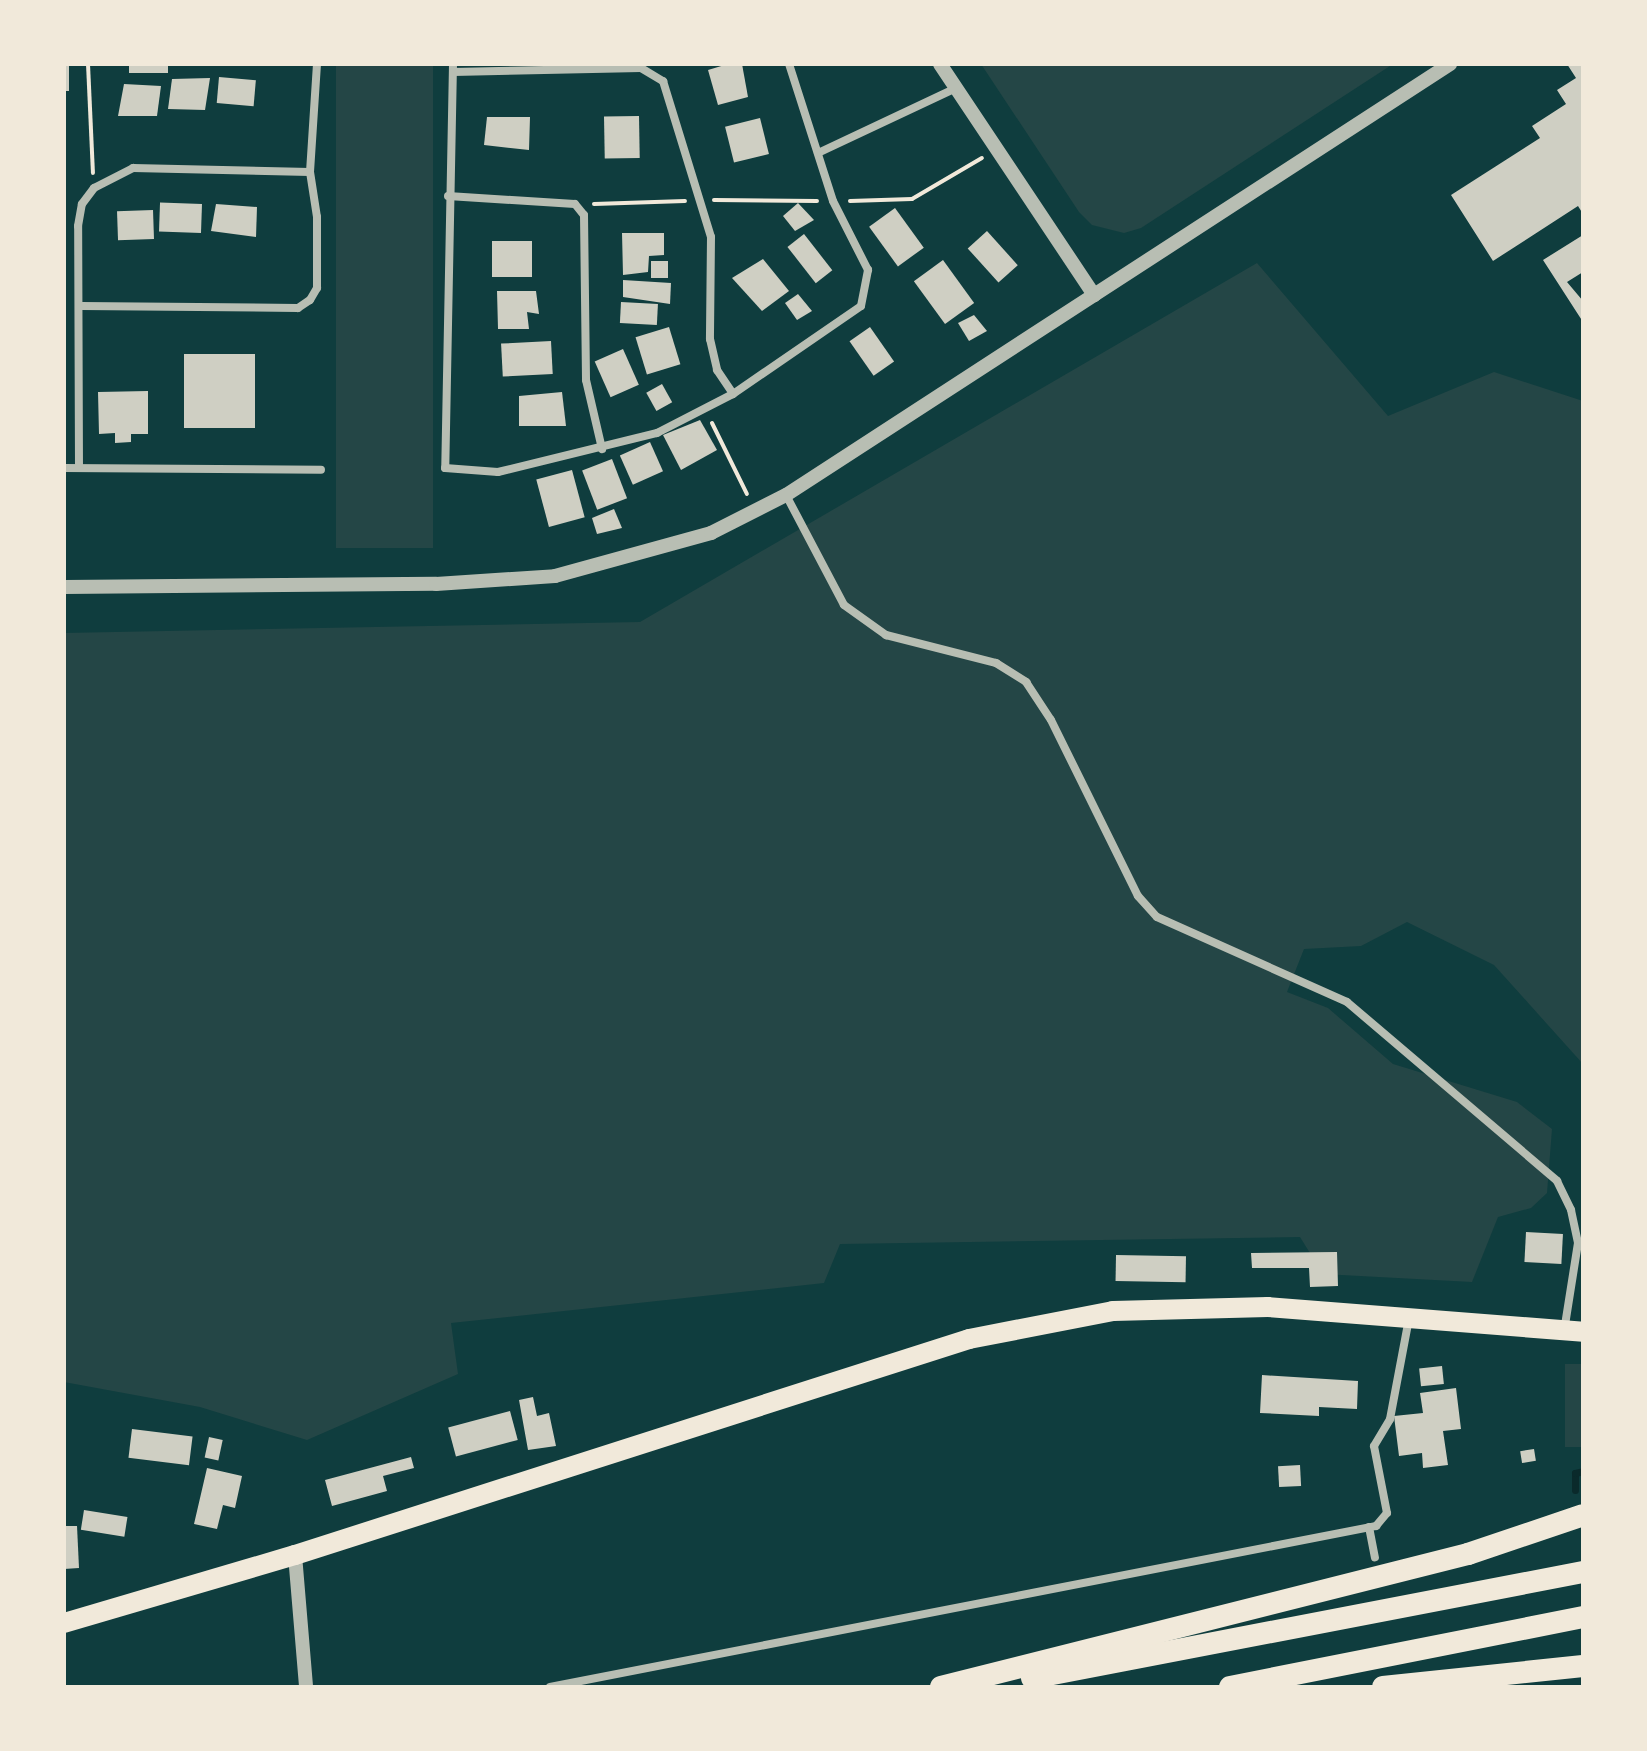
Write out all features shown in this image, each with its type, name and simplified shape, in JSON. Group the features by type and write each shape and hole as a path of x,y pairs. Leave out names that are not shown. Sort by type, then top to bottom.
{"highway":[{"path":"941,1687 1468,1554 1583,1515"},
{"path":"984,1687 1583,1572"},
{"path":"1230,1687 1583,1617"},
{"path":"1383,1687 1583,1666"}],"main road":[{"path":"64,1623 295,1555 969,1339 1113,1311 1268,1307 1573,1332"}],"street":[{"path":"81,306 298,308 317,288 317,217 310,172 317,64"},
{"path":"733,394 717,370 710,339 711,237 668,91 653,72 453,68 448,196 445,468 498,472 602,449 657,433 733,394 861,306 868,270 833,201 789,64"},
{"path":"940,64 1094,295"},
{"path":"64,587 436,584 555,576 711,533 786,495 1450,64"},
{"path":"818,153 954,89"},
{"path":"79,468 81,306 78,226 82,204 94,188 133,168 310,172"},
{"path":"448,196 575,204 584,215 586,380 602,449"},
{"path":"64,468 321,470"},
{"path":"786,495 844,605 886,635 996,663 1026,682 1051,720 1138,896 1157,917 1347,1002 1557,1181 1571,1210 1578,1243 1573,1332"},
{"path":"550,1687 1369,1527 1387,1513 1374,1446 1390,1419 1409,1318"},
{"path":"1369,1527 1375,1557"},
{"path":"295,1555 306,1687"}],"path":[{"path":"88,64 94,188"},
{"path":"575,204 912,199 996,150"},
{"path":"705,410 755,511"}],"shaded area":[{"path":"336,64 433,64 433,548 336,548"},
{"path":"981,64 1393,64 1141,228 1124,233 1092,225 1079,212"},
{"path":"1257,263 1388,416 1494,372 1583,401 1583,1064 1494,965 1407,922 1361,946 1304,949 1287,992 1328,1008 1393,1064 1517,1102 1552,1129 1547,1193 1531,1208 1498,1217 1472,1282 1323,1274 1300,1237 840,1244 824,1283 451,1323 458,1374 307,1440 200,1407 64,1382 64,633 640,622"},
{"path":"1565,1364 1583,1364 1583,1447 1565,1447"}],"building":[{"path":"64,64 69,64 69,91 64,91"},
{"path":"129,64 168,64 168,73 129,73"},
{"path":"728,64 742,64 748,97 718,105 708,70"},
{"path":"1567,64 1583,64 1583,214 1578,206 1493,261 1451,195 1540,138 1532,126 1566,104 1557,90 1576,78"},
{"path":"219,77 256,80 254,106 217,103"},
{"path":"210,78 205,110 168,109 172,79"},
{"path":"124,84 161,86 157,116 118,116"},
{"path":"639,116 640,158 605,159 604,117"},
{"path":"487,117 530,117 529,150 484,145"},
{"path":"760,118 769,154 734,163 725,127"},
{"path":"160,203 202,204 201,233 159,232"},
{"path":"798,203 814,220 795,231 783,216"},
{"path":"216,204 257,207 256,237 211,231"},
{"path":"895,208 924,248 898,266 869,227"},
{"path":"153,210 154,239 118,240 117,211"},
{"path":"987,231 1018,265 998,283 968,248"},
{"path":"622,233 664,233 664,255 649,256 648,272 623,275"},
{"path":"804,234 832,270 816,283 787,247"},
{"path":"1583,235 1583,272 1567,282 1583,301 1583,322 1543,260"},
{"path":"492,241 532,241 532,277 492,277"},
{"path":"763,259 789,291 762,311 732,278"},
{"path":"943,260 974,303 945,324 914,281"},
{"path":"651,261 668,261 668,278 651,278"},
{"path":"623,280 671,283 670,304 623,297"},
{"path":"497,291 536,291 539,314 527,312 529,329 498,329"},
{"path":"798,294 812,311 797,320 785,303"},
{"path":"621,302 658,304 657,325 620,323"},
{"path":"974,315 987,331 969,341 958,323"},
{"path":"669,327 680,364 647,375 636,337"},
{"path":"870,327 894,361 874,376 850,341"},
{"path":"551,341 553,374 503,377 501,344"},
{"path":"623,349 639,385 611,397 595,362"},
{"path":"184,354 255,354 255,428 184,428"},
{"path":"662,384 672,402 656,411 646,393"},
{"path":"148,391 148,434 131,434 131,442 115,443 115,433 99,434 98,392"},
{"path":"562,392 566,426 519,426 519,396"},
{"path":"700,420 717,450 681,470 663,435"},
{"path":"650,442 663,471 633,485 620,455"},
{"path":"612,459 627,498 597,510 582,470"},
{"path":"572,470 585,517 549,527 536,480"},
{"path":"614,509 622,528 597,534 592,518"},
{"path":"1526,1232 1563,1234 1561,1264 1524,1262"},
{"path":"1337,1252 1338,1286 1310,1287 1309,1268 1252,1268 1251,1253"},
{"path":"1116,1255 1186,1256 1186,1282 1116,1281"},
{"path":"1442,1366 1444,1384 1421,1386 1419,1368"},
{"path":"1262,1375 1358,1381 1357,1409 1319,1407 1319,1416 1260,1413"},
{"path":"1456,1388 1461,1429 1443,1431 1448,1465 1423,1468 1422,1453 1399,1456 1394,1416 1423,1413 1420,1393"},
{"path":"533,1397 537,1416 549,1413 556,1446 528,1450 519,1400"},
{"path":"510,1411 518,1440 456,1457 448,1428"},
{"path":"132,1429 193,1436 189,1465 128,1458"},
{"path":"209,1437 223,1440 218,1460 205,1458"},
{"path":"1534,1449 1536,1461 1522,1463 1520,1451"},
{"path":"411,1457 414,1468 383,1476 387,1491 332,1506 325,1480"},
{"path":"1300,1465 1301,1486 1279,1487 1278,1466"},
{"path":"207,1468 242,1476 235,1508 223,1505 217,1529 194,1524"},
{"path":"84,1510 127,1517 124,1537 81,1530"},
{"path":"64,1526 77,1526 79,1568 64,1569"}],"waterway":[{"path":"1575,1490 1575,1473 1583,1471"}]}
